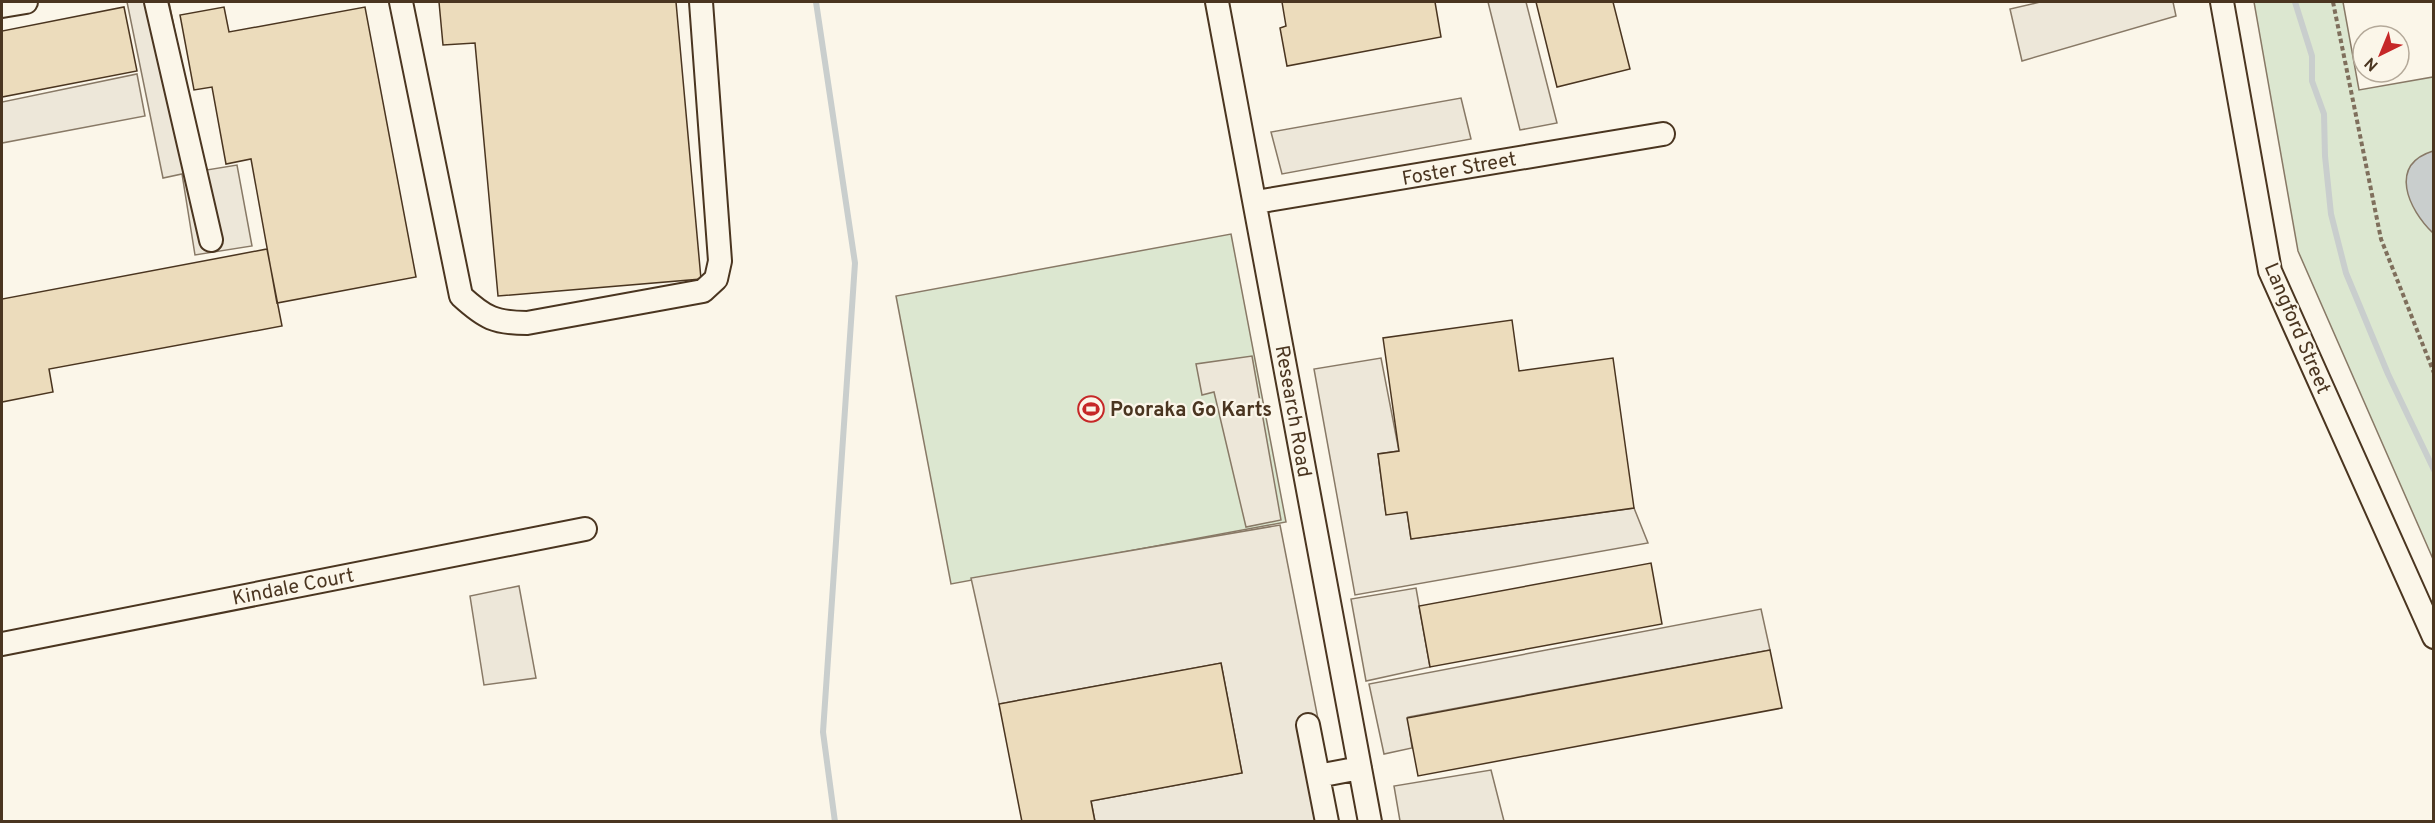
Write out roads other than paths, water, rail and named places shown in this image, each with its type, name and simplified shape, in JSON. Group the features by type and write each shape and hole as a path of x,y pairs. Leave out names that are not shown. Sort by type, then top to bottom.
{"street":[{"path":"2,6 26,2"},
{"path":"156,2 211,240"},
{"path":"401,2 461,296 478,312 499,323 527,323 703,291 716,279 720,261 701,2"},
{"name":"Research Road","path":"1217,2 1370,822"},
{"name":"Langford Street","path":"2222,2 2270,271 2433,637"},
{"name":"Foster Street","path":"1256,202 1663,134"},
{"name":"Kindale Court","path":"2,644 585,529"},
{"path":"1308,725 1327,822"},
{"path":"1318,776 1360,768"}],"waterway":[{"path":"816,2 855,263 823,732 835,822"},
{"path":"2295,2 2312,56 2312,81 2324,114 2325,156 2331,214 2346,273 2388,374 2434,470"}],"place":[{"name":"Pooraka Go Karts","path":"1091,409"}]}
